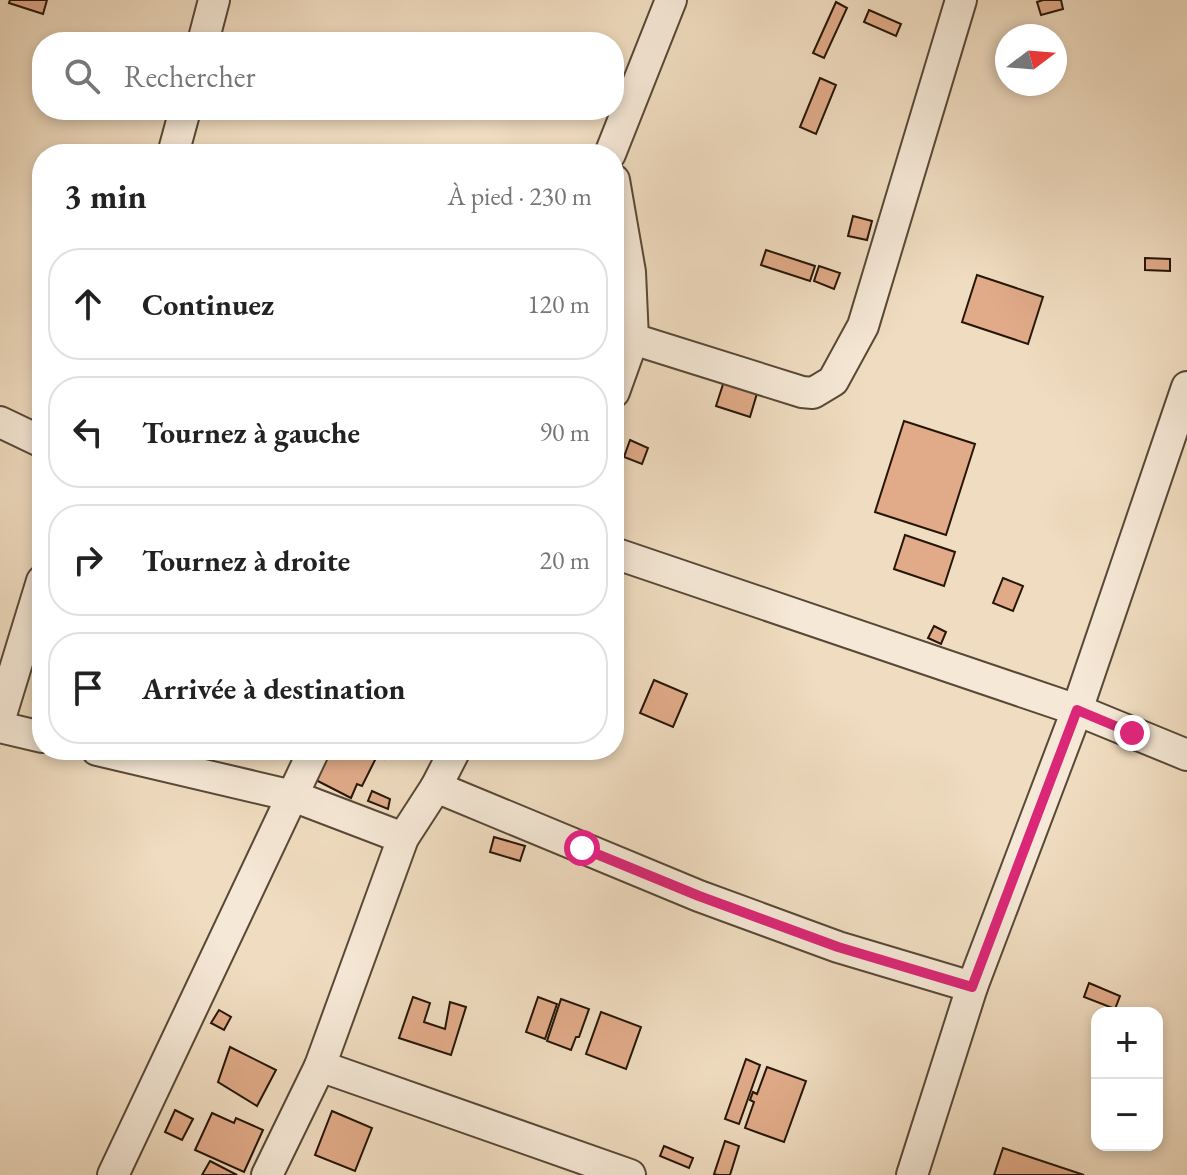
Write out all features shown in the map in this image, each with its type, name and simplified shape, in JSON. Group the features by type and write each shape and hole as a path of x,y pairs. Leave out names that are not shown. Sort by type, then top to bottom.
{"street":[{"path":"206,32 214,0"},
{"path":"624,119 671,0"},
{"path":"633,339 802,392 813,393 833,381 863,326 961,0"},
{"path":"176,144 182,120"},
{"path":"614,144 623,120"},
{"path":"624,238 630,272 633,339 624,364"},
{"path":"912,1175 972,987 1077,710 1187,387"},
{"path":"0,422 32,437"},
{"path":"624,556 1077,710 1187,755"},
{"path":"0,718 32,614"},
{"path":"0,727 32,735"},
{"path":"140,760 293,796 403,838"},
{"path":"113,1175 309,760"},
{"path":"267,1175 320,1066 403,838 450,760"},
{"path":"436,787 699,896 838,947 972,987"},
{"path":"320,1066 630,1175"}],"building":[{"path":"10,0 47,0 43,14 9,3"},
{"path":"1061,0 1063,9 1041,15 1037,2"},
{"path":"836,2 847,8 824,58 813,53"},
{"path":"869,10 901,24 896,36 864,22"},
{"path":"820,78 836,85 816,134 800,127"},
{"path":"853,216 872,221 867,240 848,236"},
{"path":"766,250 815,266 810,281 761,265"},
{"path":"1145,258 1170,259 1170,271 1145,270"},
{"path":"819,266 840,273 834,289 814,281"},
{"path":"977,275 1043,297 1028,344 962,322"},
{"path":"725,378 758,390 750,417 716,406"},
{"path":"904,421 975,444 946,535 875,512"},
{"path":"630,440 648,448 642,464 624,457"},
{"path":"905,535 955,552 944,586 894,569"},
{"path":"1003,578 1023,586 1013,611 993,603"},
{"path":"934,626 946,632 941,644 928,638"},
{"path":"654,680 687,694 673,727 640,713"},
{"path":"315,760 375,760 362,786 357,784 351,798 308,776"},
{"path":"372,791 390,799 388,809 368,801"},
{"path":"494,837 525,846 520,861 490,852"},
{"path":"1089,983 1120,996 1116,1007 1084,997"},
{"path":"413,997 430,1003 424,1022 445,1029 450,1002 466,1007 451,1055 399,1038"},
{"path":"538,997 557,1004 545,1039 526,1032"},
{"path":"561,999 589,1009 571,1050 547,1041"},
{"path":"219,1010 231,1017 224,1030 211,1023"},
{"path":"601,1012 641,1027 626,1069 586,1054"},
{"path":"230,1047 276,1070 257,1106 218,1082"},
{"path":"746,1059 760,1065 739,1124 725,1119"},
{"path":"767,1067 806,1081 784,1142 745,1128 754,1102 750,1100 753,1092 757,1094"},
{"path":"175,1110 193,1119 182,1140 165,1132"},
{"path":"332,1111 372,1128 355,1171 315,1155"},
{"path":"212,1113 234,1123 236,1118 263,1130 244,1172 195,1150"},
{"path":"725,1141 739,1146 730,1175 714,1174"},
{"path":"664,1146 693,1158 689,1168 660,1156"},
{"path":"1003,1148 1084,1175 994,1175"},
{"path":"210,1161 237,1175 202,1175"}],"route":[{"path":"582,848 699,896 838,947 972,987 1077,710 1132,733"}]}
